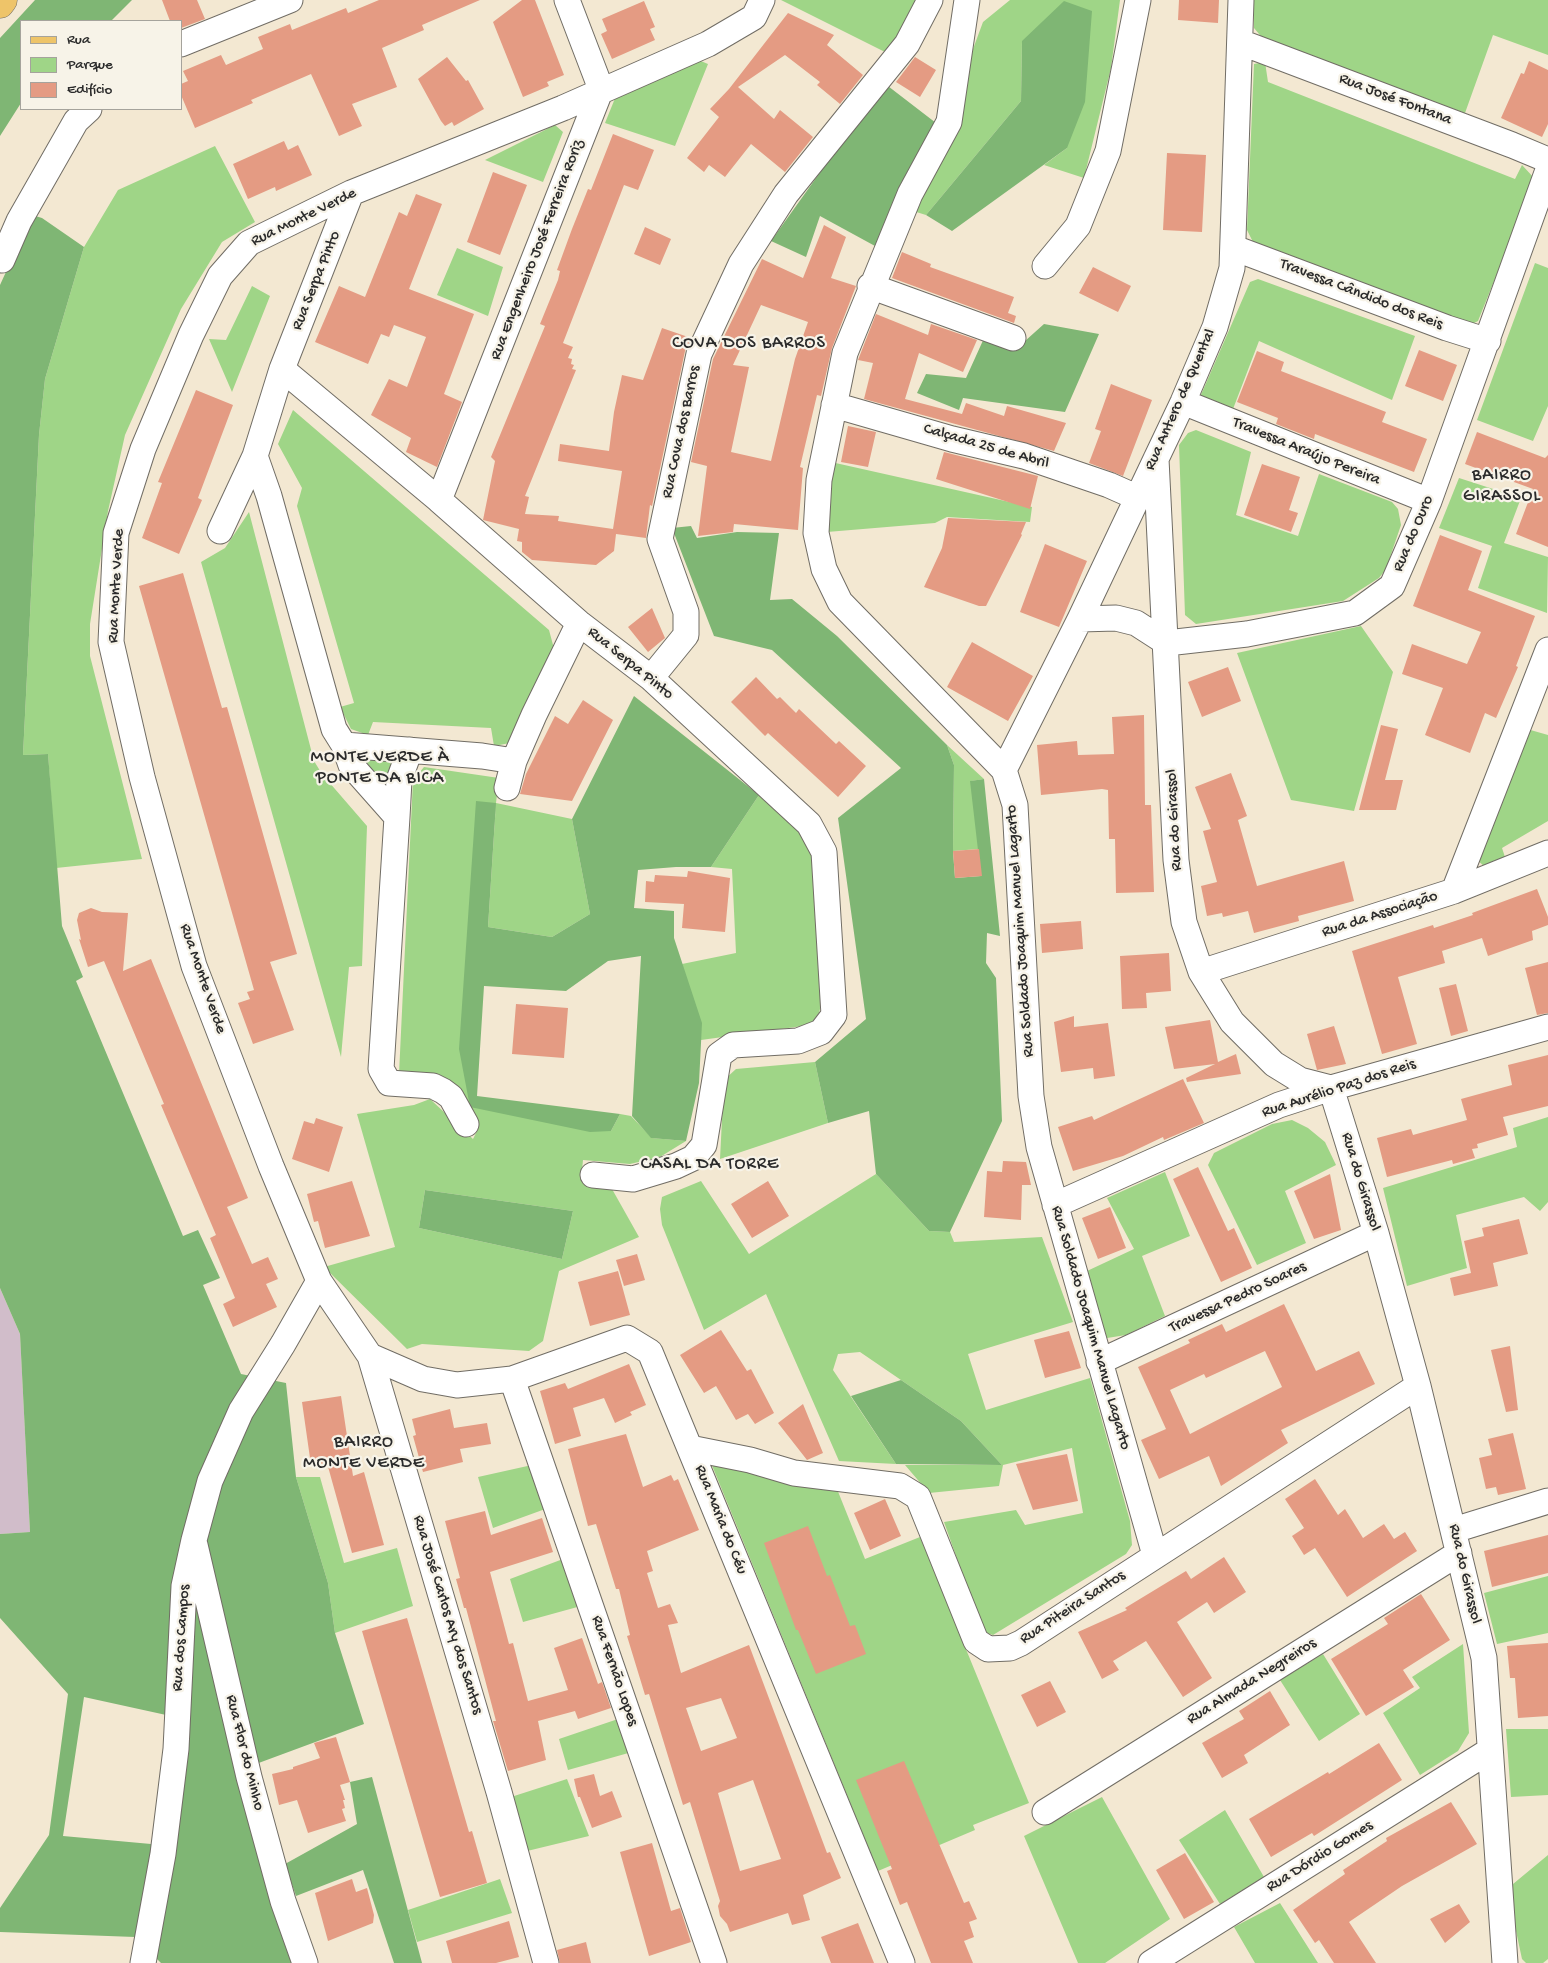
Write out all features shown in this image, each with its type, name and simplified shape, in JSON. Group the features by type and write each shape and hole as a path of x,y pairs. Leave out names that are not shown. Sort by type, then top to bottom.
{"main road":[{"path":"0,4 3,0"}],"street":[{"path":"182,44 290,0"},
{"path":"566,0 601,89"},
{"name":"Rua Monte Verde","path":"319,1281 271,1166 194,966 142,777 111,642 116,533 143,449 191,335 220,276 249,243 351,194 563,108 601,89 708,44 754,17 762,0"},
{"name":"Rua Cova dos Barros","path":"651,678 686,635 686,612 660,539 699,354 741,264 786,194 906,44 930,0"},
{"name":"Rua Soldado Joaquim Manuel Lagarto","path":"966,0 949,122 910,194 870,286 845,353 819,480 816,533 824,569 840,602 1004,770 1015,805 1030,1096 1040,1147 1055,1205 1155,1555"},
{"path":"1045,266 1078,226 1108,151 1138,0"},
{"name":"Rua Antero de Quental","path":"1004,770 1080,619 1136,497 1184,402 1214,327 1232,268 1234,248 1241,0"},
{"name":"Rua José Fontana","path":"1240,42 1548,160"},
{"name":"Rua Engenheiro José Ferreira Roriz","path":"439,500 601,89"},
{"path":"2,260 19,221 76,121 88,110"},
{"name":"Rua do Ouro","path":"1167,644 1246,634 1355,613 1392,586 1429,501 1548,170"},
{"name":"Rua Serpa Pinto","path":"220,531 255,456 282,369 351,194"},
{"name":"Travessa Cândido dos Reis","path":"1234,248 1488,341"},
{"path":"870,286 1013,338"},
{"name":"Rua Serpa Pinto","path":"282,369 439,500 580,623 651,678 808,824 824,852 834,1015 821,1032 798,1040 733,1046 719,1055 704,1145 693,1158 676,1166 633,1179 593,1175"},
{"name":"Travessa Araújo Pereira","path":"1184,402 1429,501"},
{"name":"Calçada 25 de Abril","path":"834,405 952,439 1024,456 1109,485 1136,497"},
{"path":"255,456 269,496 334,729 344,745 351,765 397,817"},
{"name":"Rua do Girassol","path":"1156,458 1167,644 1176,860 1184,922 1201,972 1232,1022 1274,1064 1300,1080 1331,1088 1376,1233 1418,1386 1484,1658 1505,1963"},
{"path":"1080,619 1116,618 1136,623 1167,644"},
{"path":"507,788 514,761 580,623"},
{"name":"Rua da Associação","path":"1201,972 1454,891 1548,650"},
{"path":"344,745 482,756 514,761"},
{"path":"410,750 399,780 381,1069 389,1083 433,1086 443,1091 451,1097 466,1124"},
{"path":"1454,891 1548,853"},
{"name":"Rua Aurélio Paz dos Reis","path":"1055,1205 1279,1105 1331,1088 1548,1027"},
{"name":"Travessa Pedro Soares","path":"1099,1362 1376,1233"},
{"name":"Rua José Carlos Ary dos Santos","path":"319,1281 370,1356 499,1792 546,1963"},
{"name":"Rua dos Campos","path":"143,1963 163,1854 176,1749 184,1586 194,1540 210,1481 240,1411 283,1344 319,1281"},
{"name":"Rua Maria do Céu","path":"370,1356 423,1379 457,1385 512,1379 627,1338 650,1352 902,1963"},
{"name":"Rua Fernão Lopes","path":"512,1379 714,1963"},
{"name":"Rua Piteira Santos","path":"690,1448 750,1460 794,1473 900,1486 918,1497 976,1640 988,1649 1010,1648 1021,1643 1418,1386"},
{"name":"Rua Almada Negreiros","path":"1046,1812 1456,1542 1548,1501"},
{"name":"Rua Flor do Minho","path":"194,1540 249,1777 283,1901 305,1963"},
{"name":"Rua Dórdio Gomes","path":"1151,1963 1489,1751"}],"shaded area":[{"path":"0,1288 20,1334 30,1532 0,1534"}],"green space":[{"path":"35,0 132,0 112,20 20,20 20,105 0,136 0,38"},
{"path":"781,0 921,0 889,54"},
{"path":"1010,0 1120,0 1111,68 1084,178 1044,165 1067,148 1022,41 1021,101 926,215 913,211 983,22"},
{"path":"1254,0 1548,0 1548,55 1493,35 1465,113 1264,40 1254,28"},
{"path":"1064,1 1092,11 1085,102 1067,148 952,231 926,215 1021,101 1022,41"},
{"path":"696,59 708,64 675,146 605,123 618,91"},
{"path":"1265,62 1268,82 1515,179 1522,165 1535,179 1478,321 1468,326 1254,244 1247,230 1254,64"},
{"path":"884,83 936,123 875,246 820,216 806,257 771,241"},
{"path":"555,125 563,132 543,182 485,160"},
{"path":"215,146 255,222 222,242 181,309 125,435 108,511 90,624 90,656 142,859 56,868 48,754 23,755 39,435 45,379 84,247 118,190"},
{"path":"32,215 42,218 84,247 45,379 39,435 23,755 48,754 62,926 83,977 76,981 183,1236 198,1230 220,1278 203,1285 241,1374 286,1383 296,1477 328,1583 335,1633 364,1724 237,1771 292,1963 161,1963 135,1937 0,1932 0,1908 49,1835 68,1694 0,1618 0,1534 30,1532 20,1334 0,1288 0,285","holes":["84,1697 189,1720 173,1846 63,1836"]},
{"path":"457,248 503,267 488,316 437,295"},
{"path":"1535,263 1548,268 1548,406 1533,441 1477,420"},
{"path":"1258,279 1415,336 1392,400 1259,341 1233,409 1200,397 1250,282"},
{"path":"252,286 270,296 232,392 209,339 226,340"},
{"path":"1044,324 1099,334 1065,412 963,398 959,410 917,393 926,374 966,378 985,336 1025,341"},
{"path":"293,410 549,630 556,656 510,743 494,746 491,728 373,722 368,735 351,729 340,707 354,703 297,506 302,488 278,444"},
{"path":"1196,430 1251,452 1236,515 1298,536 1319,474 1392,502 1398,509 1401,525 1386,569 1379,578 1343,601 1196,624 1185,615 1179,445 1188,433"},
{"path":"831,462 1032,507 1030,522 947,517 935,523 827,532"},
{"path":"1459,478 1521,498 1504,543 1548,557 1547,613 1478,588 1492,546 1439,528"},
{"path":"249,512 314,761 322,774 367,826 362,966 349,967 341,1057 201,562 225,548"},
{"path":"691,526 697,538 737,532 779,533 770,600 792,599 837,636 947,745 954,765 953,851 955,878 981,876 970,781 984,779 1000,936 987,933 986,963 996,978 1002,1121 950,1232 929,1231 876,1174 869,1111 828,1123 815,1062 866,1019 838,818 901,768 772,650 714,636 672,528"},
{"path":"1361,626 1393,672 1354,811 1291,800 1237,653"},
{"path":"634,696 759,795 711,867 638,870 634,908 674,911 674,938 702,1023 699,1083 686,1141 651,1138 632,1116 641,956 608,961 566,991 484,986 477,1096 620,1114 611,1131 590,1132 470,1107 459,1049 476,801 496,803 488,927 552,937 590,914 572,819"},
{"path":"1527,729 1548,735 1548,821 1502,848 1506,860 1485,867 1476,859"},
{"path":"947,745 984,779 971,781 979,849 953,851 954,765"},
{"path":"362,756 392,758 390,785 385,788"},
{"path":"424,767 499,778 470,1106 611,1131 620,1114 631,1116 652,1138 686,1141 660,1157 630,1164 583,1160 581,1180 612,1189 639,1237 559,1271 543,1341 529,1351 422,1344 407,1349 324,1267 395,1247 357,1114 414,1105 430,1099 473,1139 478,1129 419,1077 399,1074 413,780","holes":["425,1190 573,1211 562,1259 419,1228"]},
{"path":"759,795 797,825 812,849 823,997 819,1013 810,1025 701,1040 682,964 736,953 732,869 711,867"},
{"path":"496,803 572,819 590,914 552,937 488,927"},
{"path":"815,1062 828,1123 720,1159 724,1080 736,1069"},
{"path":"1548,1117 1548,1202 1540,1211 1524,1197 1456,1215 1467,1268 1407,1286 1383,1188 1517,1147 1513,1128"},
{"path":"1292,1120 1308,1128 1325,1142 1336,1165 1285,1191 1306,1243 1257,1265 1208,1165 1214,1153 1272,1124"},
{"path":"1165,1172 1190,1236 1142,1256 1165,1316 1126,1335 1107,1338 1089,1286 1087,1271 1134,1249 1107,1198"},
{"path":"876,1174 929,1231 950,1232 954,1242 1042,1237 1073,1322 968,1354 986,1410 1090,1378 1130,1521 1132,1545 1126,1554 993,1635 983,1632 944,1522 1016,1510 1025,1525 1083,1513 1072,1448 1003,1465 999,1486 929,1493 905,1465 1002,1465 961,1421 860,1352 838,1354 833,1370 896,1464 839,1461 766,1294 704,1330 662,1225 660,1209 662,1197 701,1181 749,1254"},
{"path":"425,1190 573,1211 562,1259 419,1228"},
{"path":"901,1380 961,1421 1002,1465 896,1464 851,1396"},
{"path":"711,1463 837,1489 865,1559 920,1537 1029,1803 973,1825 975,1830 878,1871"},
{"path":"532,1465 548,1508 493,1528 478,1477"},
{"path":"296,1477 320,1477 344,1563 397,1548 413,1606 335,1633 328,1583"},
{"path":"563,1559 581,1606 523,1622 510,1579"},
{"path":"1548,1576 1548,1633 1497,1644 1484,1593"},
{"path":"1463,1644 1469,1733 1458,1751 1420,1775 1383,1713 1420,1688 1412,1677"},
{"path":"1323,1654 1360,1714 1319,1741 1280,1680"},
{"path":"618,1719 632,1752 568,1770 559,1739"},
{"path":"1506,1729 1548,1729 1548,1795 1511,1797"},
{"path":"372,1777 422,1963 394,1963 363,1870 296,1896 285,1864 357,1824 350,1782"},
{"path":"567,1779 589,1836 523,1852 511,1797"},
{"path":"1102,1797 1170,1919 1105,1963 1078,1963 1024,1836"},
{"path":"1225,1810 1264,1877 1220,1904 1179,1840"},
{"path":"1548,1855 1548,1959 1543,1963 1526,1963 1522,1959 1507,1889"},
{"path":"500,1879 512,1913 417,1942 408,1910"},
{"path":"1280,1903 1318,1963 1255,1963 1234,1927"}],"building":[{"path":"162,0 197,0 205,19 182,28 182,20 170,20"},
{"path":"379,0 480,0 422,25 424,30 382,48 397,87 352,104 362,126 339,136 311,74 251,100 253,103 195,128 182,97 182,84 188,81 183,71 221,55 226,65 263,49 258,37 290,24 292,30 346,8 348,13"},
{"path":"522,0 535,0 564,75 547,82 549,86 523,97 493,22"},
{"path":"1179,0 1219,0 1218,23 1178,20"},
{"path":"644,1 655,27 650,29 655,40 612,59 601,34 607,31 602,19"},
{"path":"788,13 834,35 827,45 863,75 840,104 817,85 820,82 785,55 738,87 774,119 780,110 813,137 785,172 751,144 725,177 709,165 704,172 687,158 719,117 710,109 729,89"},
{"path":"447,57 466,81 468,80 484,109 454,126 452,122 445,126 441,121 418,79"},
{"path":"915,57 936,70 920,97 896,82"},
{"path":"1529,61 1548,70 1548,124 1542,137 1501,118 1521,73 1524,74"},
{"path":"613,134 654,150 638,190 624,185 563,343 573,347 568,358 572,359 571,364 574,365 572,369 576,370 525,496 529,497 525,514 559,516 558,521 613,529 622,471 558,461 560,444 609,451 614,412 622,375 643,380 662,328 691,338 685,351 652,506 650,505 646,538 616,534 614,551 596,565 532,560 522,552 522,542 517,541 519,529 483,520 495,461 491,457 545,326 540,324 558,280 560,271 557,270 572,229 588,189 591,190"},
{"path":"284,141 288,150 298,145 312,175 276,191 275,187 248,199 233,164"},
{"path":"1167,153 1206,155 1202,232 1163,230"},
{"path":"493,172 527,185 500,255 467,242"},
{"path":"416,194 442,204 409,289 474,314 444,394 462,402 437,467 406,452 411,438 371,415 389,379 407,387 426,337 394,325 389,337 381,334 368,364 315,342 339,286 365,297 399,212 407,216"},
{"path":"824,225 846,237 831,278 856,286 832,348 821,396 817,395 800,467 803,468 798,530 734,524 733,532 698,536 707,466 691,462 713,359 762,259 803,278","holes":["761,305 808,322 795,359 771,461 731,452 749,367 733,365"]},
{"path":"645,227 671,239 660,265 634,254"},
{"path":"902,252 931,264 930,267 1014,297 1008,313 1016,316 1014,323 892,278"},
{"path":"1093,267 1131,286 1118,312 1079,293"},
{"path":"876,314 928,335 931,324 977,340 963,372 919,353 905,399 962,414 966,403 1004,416 1007,406 1066,423 1054,451 864,399 873,363 858,360"},
{"path":"1419,350 1457,365 1443,401 1405,386"},
{"path":"1257,351 1284,362 1281,371 1386,412 1382,422 1427,439 1414,472 1315,434 1314,439 1276,424 1278,418 1237,402"},
{"path":"1111,384 1152,400 1123,476 1089,463 1101,431 1095,429"},
{"path":"196,390 233,405 198,498 202,500 179,554 142,538 162,483 158,482"},
{"path":"848,426 876,432 868,467 841,462"},
{"path":"1477,432 1545,458 1548,455 1548,547 1516,534 1533,489 1465,464"},
{"path":"944,452 1038,476 1030,509 936,479"},
{"path":"1262,464 1300,477 1289,510 1298,513 1291,532 1244,515"},
{"path":"948,518 1026,522 1022,535 986,606 979,606 924,587 942,548"},
{"path":"1440,535 1482,551 1468,590 1535,616 1516,666 1518,667 1496,718 1485,713 1470,753 1425,735 1443,688 1402,674 1412,644 1467,664 1481,632 1413,606"},
{"path":"1045,544 1087,561 1059,627 1020,612"},
{"path":"183,573 222,708 227,707 297,954 270,962 294,1030 253,1044 238,1003 250,999 247,992 254,990 139,586"},
{"path":"652,608 665,638 648,652 628,627"},
{"path":"972,642 1033,676 1008,721 947,687"},
{"path":"1228,667 1241,701 1202,717 1188,682"},
{"path":"756,677 777,699 780,697 796,713 799,709 836,744 839,741 866,766 838,797 768,733 765,736 731,702"},
{"path":"583,700 613,720 572,801 520,794 526,774 555,716 568,724"},
{"path":"1144,715 1145,805 1151,805 1154,892 1116,893 1115,839 1109,839 1108,790 1041,795 1037,745 1077,741 1078,755 1114,754 1112,717"},
{"path":"1381,725 1398,729 1385,780 1403,780 1396,810 1359,810"},
{"path":"1231,773 1247,816 1238,820 1257,886 1344,861 1354,901 1298,916 1299,921 1254,933 1248,911 1223,917 1222,913 1207,916 1201,886 1217,882 1203,831 1211,829 1195,787"},
{"path":"979,849 982,876 955,878 953,851"},
{"path":"688,871 730,878 725,932 682,928 684,904 645,902 646,881 654,882 655,875 687,877"},
{"path":"1537,889 1548,917 1548,925 1532,931 1533,940 1488,956 1482,938 1442,951 1445,963 1398,977 1417,1044 1382,1054 1352,951 1433,925 1434,928 1473,915 1472,913"},
{"path":"91,908 102,912 128,913 123,971 151,959 248,1198 227,1207 252,1264 268,1257 278,1279 266,1284 277,1307 233,1327 223,1304 235,1298 210,1238 216,1235 161,1105 164,1104 104,961 88,967 79,939 81,940 77,920 79,913"},
{"path":"1081,921 1083,949 1042,953 1040,924"},
{"path":"1169,953 1171,991 1146,993 1147,1008 1122,1009 1120,956"},
{"path":"1548,962 1548,1013 1537,1015 1525,968"},
{"path":"1456,984 1468,1031 1451,1036 1439,988"},
{"path":"516,1004 568,1008 564,1058 512,1054"},
{"path":"1074,1016 1074,1027 1108,1023 1115,1076 1094,1079 1093,1068 1061,1072 1054,1022"},
{"path":"1210,1020 1218,1062 1236,1054 1241,1074 1187,1082 1186,1078 1215,1064 1174,1069 1165,1027"},
{"path":"1334,1026 1346,1064 1317,1070 1307,1034"},
{"path":"1548,1055 1548,1106 1503,1117 1508,1135 1477,1144 1478,1148 1472,1149 1475,1158 1453,1164 1452,1160 1387,1177 1377,1138 1411,1129 1413,1135 1467,1120 1461,1099 1512,1085 1508,1065"},
{"path":"1183,1079 1204,1123 1164,1140 1163,1137 1123,1156 1073,1171 1058,1127 1092,1116 1094,1120"},
{"path":"316,1118 343,1127 329,1172 292,1159 304,1121 314,1124"},
{"path":"1003,1161 1026,1162 1031,1185 1022,1185 1021,1220 984,1217 987,1171 1002,1172"},
{"path":"1198,1167 1228,1231 1234,1228 1252,1268 1221,1282 1173,1179"},
{"path":"1330,1174 1341,1230 1314,1239 1294,1191"},
{"path":"352,1181 370,1236 325,1248 318,1221 314,1222 307,1194"},
{"path":"768,1181 789,1216 752,1238 731,1204"},
{"path":"1110,1207 1126,1248 1098,1259 1082,1218"},
{"path":"1519,1219 1528,1254 1493,1263 1498,1286 1454,1296 1450,1278 1471,1273 1464,1241 1484,1236 1482,1228"},
{"path":"637,1254 645,1280 624,1286 616,1260"},
{"path":"618,1271 630,1315 590,1326 578,1282"},
{"path":"1284,1304 1316,1371 1359,1351 1375,1384 1281,1430 1288,1443 1221,1486 1209,1456 1159,1479 1141,1440 1166,1429 1138,1367 1190,1343 1188,1340 1222,1324 1226,1332","holes":["1265,1351 1282,1387 1190,1434 1170,1390 1204,1374 1206,1378"]},
{"path":"721,1330 747,1371 751,1369 774,1413 755,1424 748,1414 736,1420 716,1386 704,1393 680,1355"},
{"path":"1069,1331 1081,1368 1045,1378 1034,1340"},
{"path":"1510,1346 1518,1410 1506,1412 1491,1350"},
{"path":"629,1364 646,1405 630,1412 632,1415 615,1423 604,1398 573,1408 581,1436 555,1444 540,1391 565,1383 568,1389"},
{"path":"341,1396 353,1476 364,1472 384,1545 352,1553 327,1463 311,1465 302,1402"},
{"path":"803,1404 823,1453 807,1460 778,1423"},
{"path":"450,1409 454,1428 487,1423 491,1444 460,1449 463,1462 423,1472 413,1436 416,1435 412,1419"},
{"path":"1513,1433 1526,1489 1498,1495 1496,1487 1486,1489 1479,1458 1492,1455 1488,1439"},
{"path":"626,1434 643,1487 671,1475 674,1481 678,1479 699,1530 647,1551 653,1571 647,1573 658,1608 670,1604 678,1623 668,1625 681,1673 749,1645 827,1853 830,1852 841,1878 803,1895 810,1920 792,1925 788,1913 730,1932 727,1924 720,1916 718,1906 720,1901 690,1802 683,1805 649,1694 645,1695 627,1636 630,1635 619,1589 616,1589 596,1524 588,1526 568,1449","holes":["721,1698 737,1738 701,1751 686,1708","753,1780 781,1859 740,1871 718,1793"]},
{"path":"1067,1454 1078,1501 1033,1510 1016,1464"},
{"path":"1315,1479 1338,1515 1345,1509 1363,1538 1384,1524 1394,1539 1405,1532 1417,1551 1347,1597 1315,1548 1304,1555 1292,1536 1304,1528 1285,1499"},
{"path":"885,1499 901,1536 870,1550 854,1513"},
{"path":"485,1511 491,1535 542,1518 553,1552 490,1572 509,1644 513,1643 528,1701 568,1690 554,1648 582,1638 598,1684 602,1682 611,1708 578,1719 575,1711 538,1721 546,1760 508,1771 493,1721 496,1721 466,1608 464,1608 456,1579 460,1578 445,1521"},
{"path":"808,1526 827,1576 830,1575 850,1626 855,1625 866,1654 816,1674 798,1630 796,1630 764,1543"},
{"path":"1548,1535 1548,1573 1492,1587 1484,1551"},
{"path":"1224,1557 1246,1592 1214,1613 1207,1602 1177,1622 1212,1678 1183,1697 1146,1641 1113,1661 1119,1670 1102,1679 1078,1632 1127,1610 1125,1608 1186,1571 1191,1579"},
{"path":"1421,1594 1450,1640 1403,1670 1414,1687 1366,1716 1331,1659 1388,1624 1384,1618"},
{"path":"407,1618 469,1832 472,1831 487,1883 440,1897 362,1631"},
{"path":"1548,1643 1548,1716 1518,1718 1515,1678 1510,1678 1507,1646"},
{"path":"1050,1681 1066,1712 1037,1727 1021,1695"},
{"path":"1270,1691 1290,1725 1244,1755 1248,1763 1222,1778 1202,1743 1244,1719 1239,1711"},
{"path":"336,1737 350,1782 340,1785 345,1800 343,1800 345,1808 342,1809 346,1821 308,1833 297,1800 279,1805 272,1774 293,1769 293,1767 320,1758 314,1743"},
{"path":"1379,1743 1402,1780 1314,1836 1312,1833 1271,1857 1249,1819 1328,1772 1329,1774"},
{"path":"904,1761 964,1903 969,1901 977,1919 969,1922 974,1937 964,1941 973,1963 931,1963 907,1902 900,1905 887,1871 892,1869 856,1780"},
{"path":"594,1774 600,1796 612,1791 622,1817 592,1828 580,1797 578,1797 574,1779"},
{"path":"1451,1802 1477,1844 1402,1886 1349,1922 1376,1963 1334,1963 1319,1940 1315,1943 1293,1910 1345,1874 1343,1870 1387,1841 1386,1838"},
{"path":"652,1843 671,1911 680,1908 691,1942 649,1956 620,1852"},
{"path":"1185,1853 1214,1902 1184,1919 1156,1870"},
{"path":"352,1879 356,1892 367,1888 374,1915 373,1923 328,1941 315,1893"},
{"path":"1459,1904 1470,1922 1445,1943 1430,1919"},
{"path":"509,1921 519,1957 496,1963 452,1963 446,1941"},
{"path":"858,1923 874,1963 831,1963 821,1937"},
{"path":"586,1942 591,1963 560,1963 557,1950"}],"district":[{"name":"COVA DOS BARROS","path":"749,344"},
{"name":"BAIRRO GIRASSOL","path":"1502,486"},
{"name":"MONTE VERDE À PONTE DA BICA","path":"380,768"},
{"name":"CASAL DA TORRE","path":"710,1165"},
{"name":"BAIRRO MONTE VERDE","path":"364,1454"}]}
